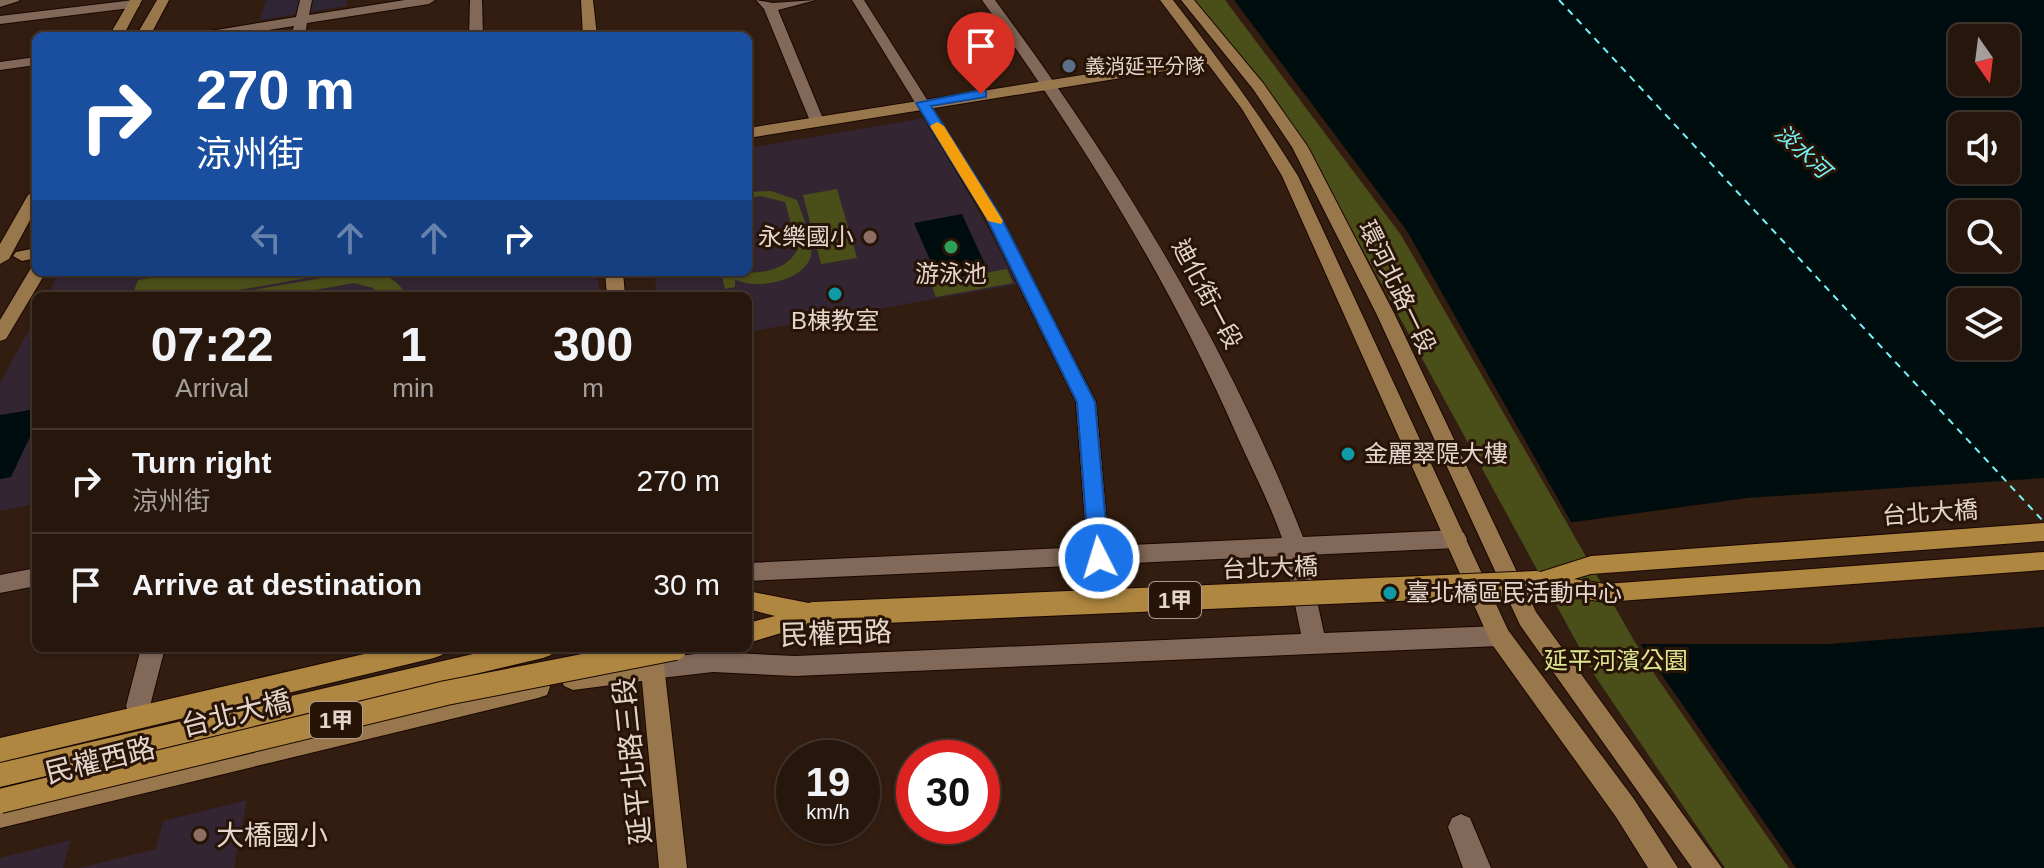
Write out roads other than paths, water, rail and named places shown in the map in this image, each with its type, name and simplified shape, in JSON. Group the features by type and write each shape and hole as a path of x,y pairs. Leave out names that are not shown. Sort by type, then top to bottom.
{"main road":[{"path":"145,32 163,0"},
{"path":"587,0 590,32"},
{"name":"環河北路一段","path":"1166,0 1249,108 1290,176 1499,636 1625,808 1664,868"},
{"name":"環河北路一段","path":"1187,0 1258,86 1300,147 1385,313 1528,618 1708,868"},
{"path":"118,32 135,2"},
{"path":"752,132 1212,59"},
{"path":"0,260 32,202"},
{"path":"0,335 35,276"},
{"name":"台北大橋","path":"1536,583 1591,565 2044,532"},
{"name":"台北大橋","path":"752,632 814,614 1536,583 1605,593 2044,561"},
{"name":"台北大橋","path":"752,601 814,614"},
{"name":"1甲","path":"752,618 814,614"},
{"name":"民權西路","path":"0,739 374,652"},
{"name":"台北大橋","path":"0,750 417,652"},
{"name":"1甲","path":"0,775 526,652"},
{"name":"台北大橋","path":"0,801 446,693 655,652"},
{"name":"民權西路","path":"0,815 651,658"},
{"name":"延平北路三段","path":"651,658 673,868"}],"street":[{"path":"53,14 63,0"},
{"path":"299,32 306,0"},
{"path":"230,32 429,0"},
{"path":"476,0 476,32"},
{"path":"810,0 766,3 817,121"},
{"path":"858,0 992,215 1086,402 1099,558"},
{"name":"迪化街一段","path":"988,0 1049,83 1189,310 1292,536 1314,643"},
{"path":"0,3 13,1"},
{"path":"0,20 135,2"},
{"path":"0,66 32,62"},
{"path":"0,260 29,255"},
{"path":"752,572 1456,539"},
{"path":"0,584 32,578"},
{"name":"民權西路","path":"651,658 795,666 1499,636"},
{"path":"138,706 152,652"},
{"path":"1461,827 1477,868"}],"water":[{"name":"淡水河","path":"1234,0 2044,0 2044,868 1796,868 1637,639 1407,231"},
{"name":"游泳池","path":"962,214 988,271 939,281 914,223"},
{"path":"32,410 32,432 11,477 0,479 0,415"}],"place":[{"name":"義消延平分隊","path":"1069,66"},
{"name":"永樂國小","path":"870,237"},
{"name":"游泳池","path":"951,247"},
{"name":"B棟教室","path":"835,294"},
{"name":"金麗翠隄大樓","path":"1348,454"},
{"name":"臺北橋區民活動中心","path":"1390,593"},
{"name":"大橋國小","path":"200,835"}],"park label":[{"name":"延平河濱公園","path":"1616,661"}]}
